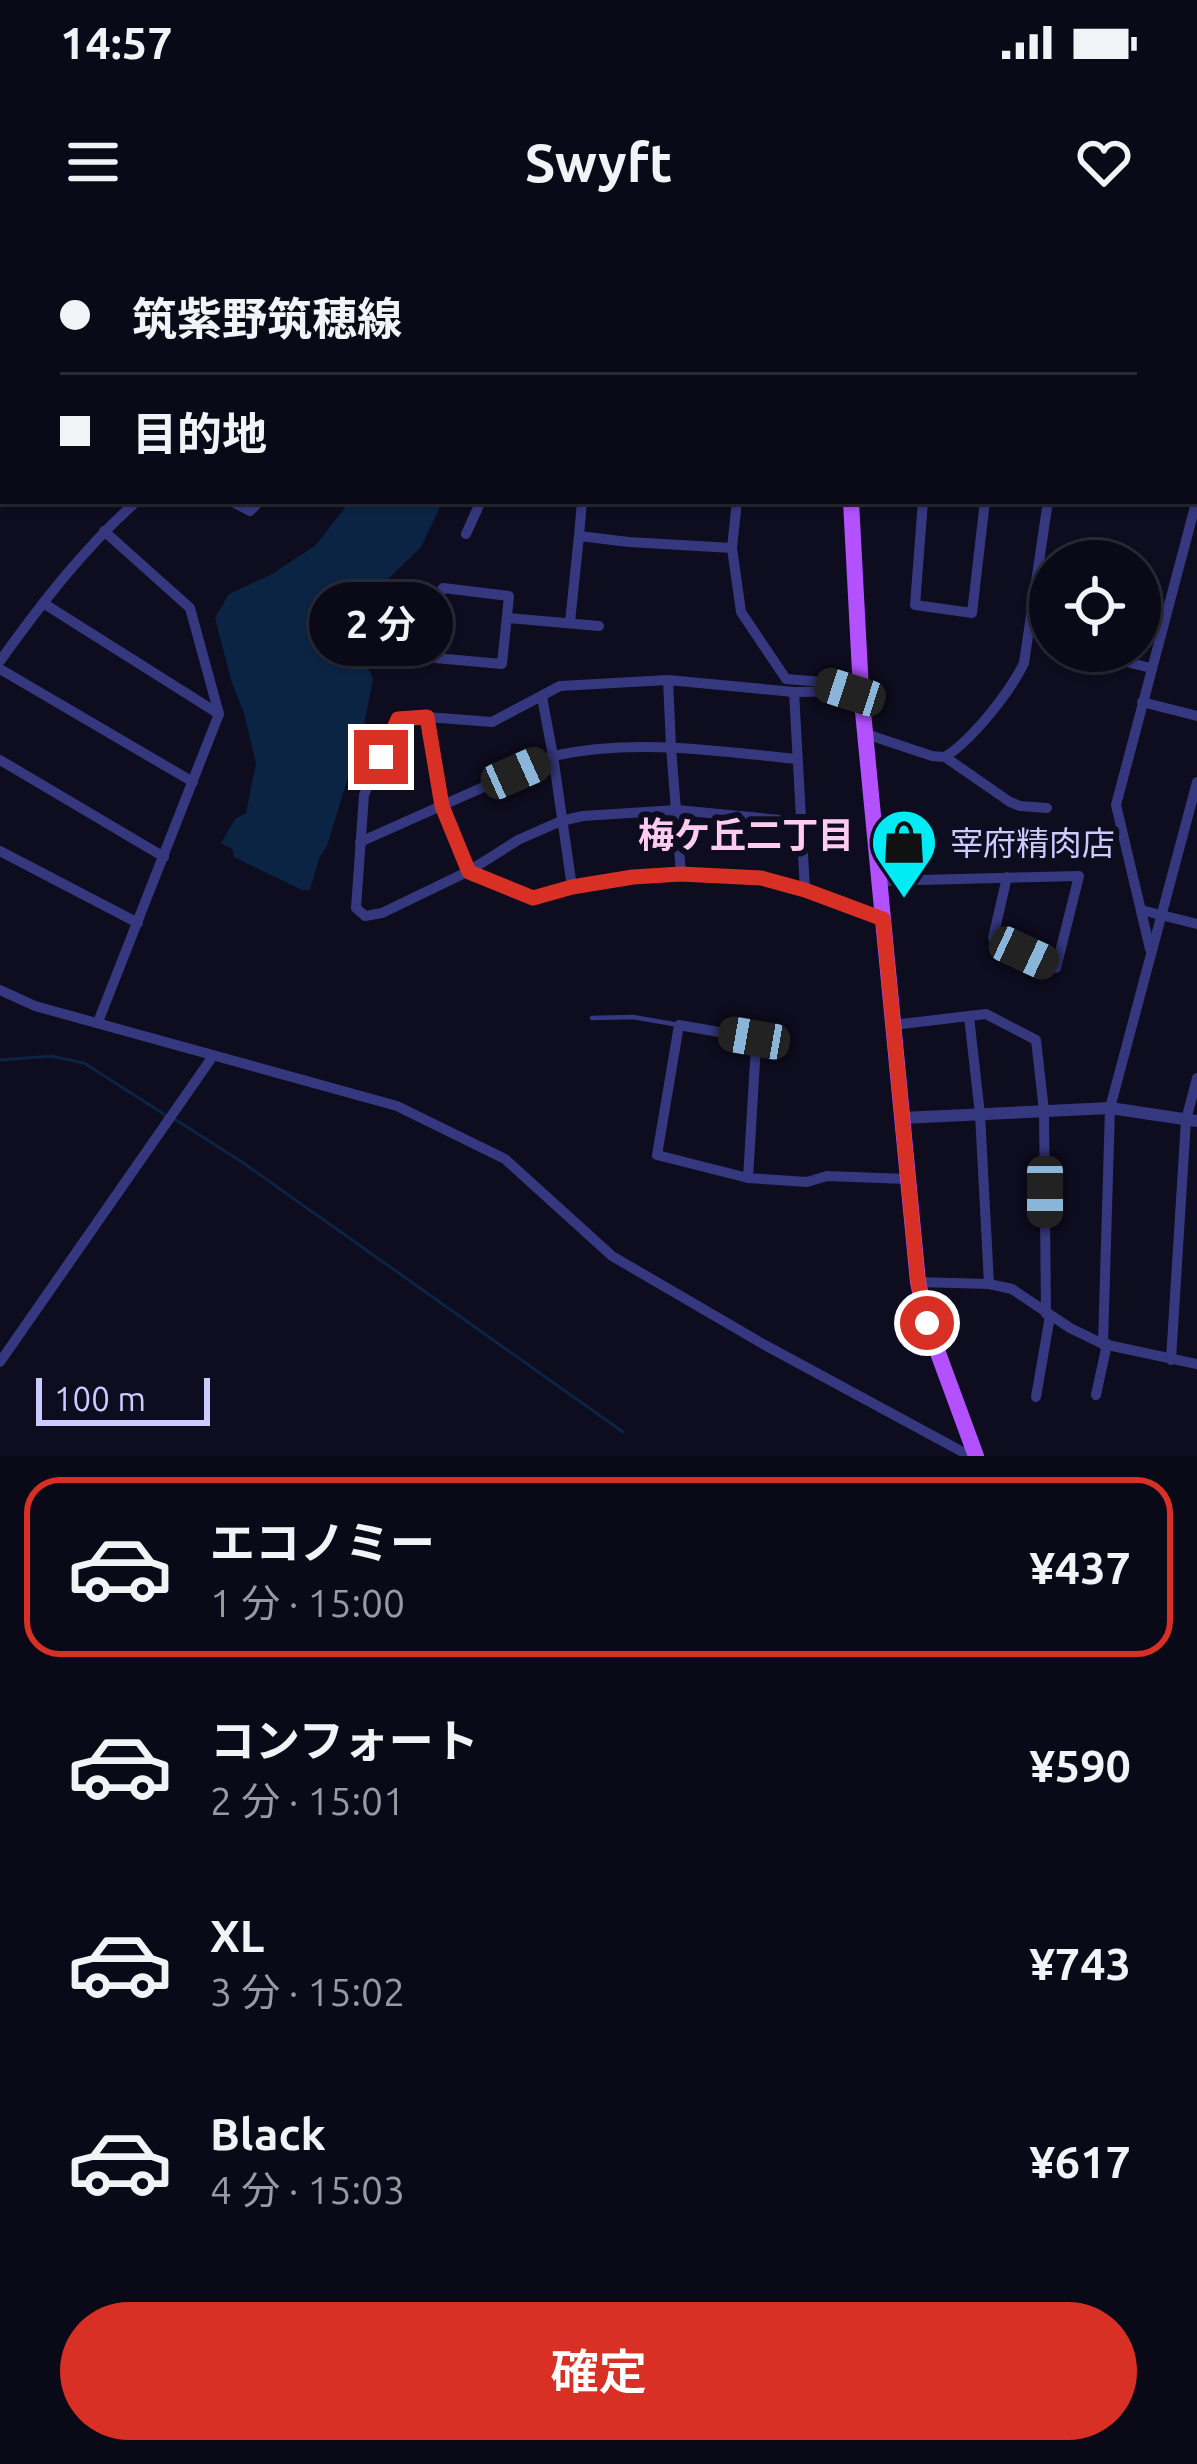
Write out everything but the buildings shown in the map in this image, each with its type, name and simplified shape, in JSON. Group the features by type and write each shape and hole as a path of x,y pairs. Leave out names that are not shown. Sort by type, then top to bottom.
{"main road":[{"path":"851,504 856,691 866,734 918,1282 927,1323 973,1456"}],"street":[{"path":"134,504 104,531 44,603 0,665 193,782"},
{"path":"466,534 480,504"},
{"path":"570,622 582,504"},
{"path":"737,504 732,548 741,612 786,679 856,691"},
{"path":"923,504 915,605 972,613 985,504"},
{"path":"1042,540 1048,504"},
{"path":"1161,631 1196,504"},
{"path":"98,1022 219,714 190,608 104,531"},
{"path":"579,536 732,548"},
{"path":"443,588 509,596 508,618 502,664 413,656 416,631 443,588"},
{"path":"44,603 219,714"},
{"path":"508,618 599,626"},
{"path":"945,757 1013,687 1024,663 1029,628"},
{"path":"1150,672 1116,805 1150,950"},
{"path":"802,822 677,810 562,821 382,913 365,916 356,908 364,795 398,719 492,722 560,686 668,680 794,692 856,691"},
{"path":"668,680 681,874"},
{"path":"794,692 805,890"},
{"path":"542,697 572,887"},
{"path":"1142,702 1197,716"},
{"path":"427,717 442,806 469,872 533,898 633,877 761,878 883,919"},
{"path":"866,734 945,757 1010,802 1047,808"},
{"path":"360,842 553,756 600,748 670,747 797,759"},
{"path":"0,760 164,857"},
{"path":"1096,1395 1105,1344 1110,1108 1197,782"},
{"path":"0,851 138,922"},
{"path":"880,881 1007,877 1079,876 1056,968 993,938 1007,877"},
{"path":"1141,910 1197,924"},
{"path":"0,990 35,1006 397,1106 505,1159 612,1256 973,1456"},
{"path":"893,1024 986,1014 1036,1040 1044,1111 1048,1315 1036,1397"},
{"path":"969,1017 980,1114 989,1283"},
{"path":"748,1178 754,1038 679,1025 657,1155 748,1178 807,1182 827,1176 907,1179"},
{"path":"0,1362 213,1057"},
{"path":"1171,1360 1197,1078"},
{"path":"902,1118 1110,1108 1191,1120"},
{"path":"918,1282 989,1283 1018,1292 1048,1315 1105,1344 1197,1364"}],"lane":[{"path":"592,1018 634,1017 679,1025"}],"water":[{"path":"348,504 442,504 421,547 387,580 369,607 361,650 373,679 364,725 327,846 310,890 302,890 234,857 233,850 221,843 235,819 246,813 256,763 215,618 229,594 272,574 316,545"}],"waterway":[{"path":"0,1060 51,1056 84,1063 167,1116"},
{"path":"176,1120 623,1432"}],"place":[{"name":"宰府精肉店","path":"904,901"}],"district":[{"name":"梅ケ丘二丁目","path":"746,834"}],"route":[{"path":"381,757 398,719 427,717 442,806 469,872 533,898 633,877 737,876 805,890 883,919 918,1282 927,1323"}]}
